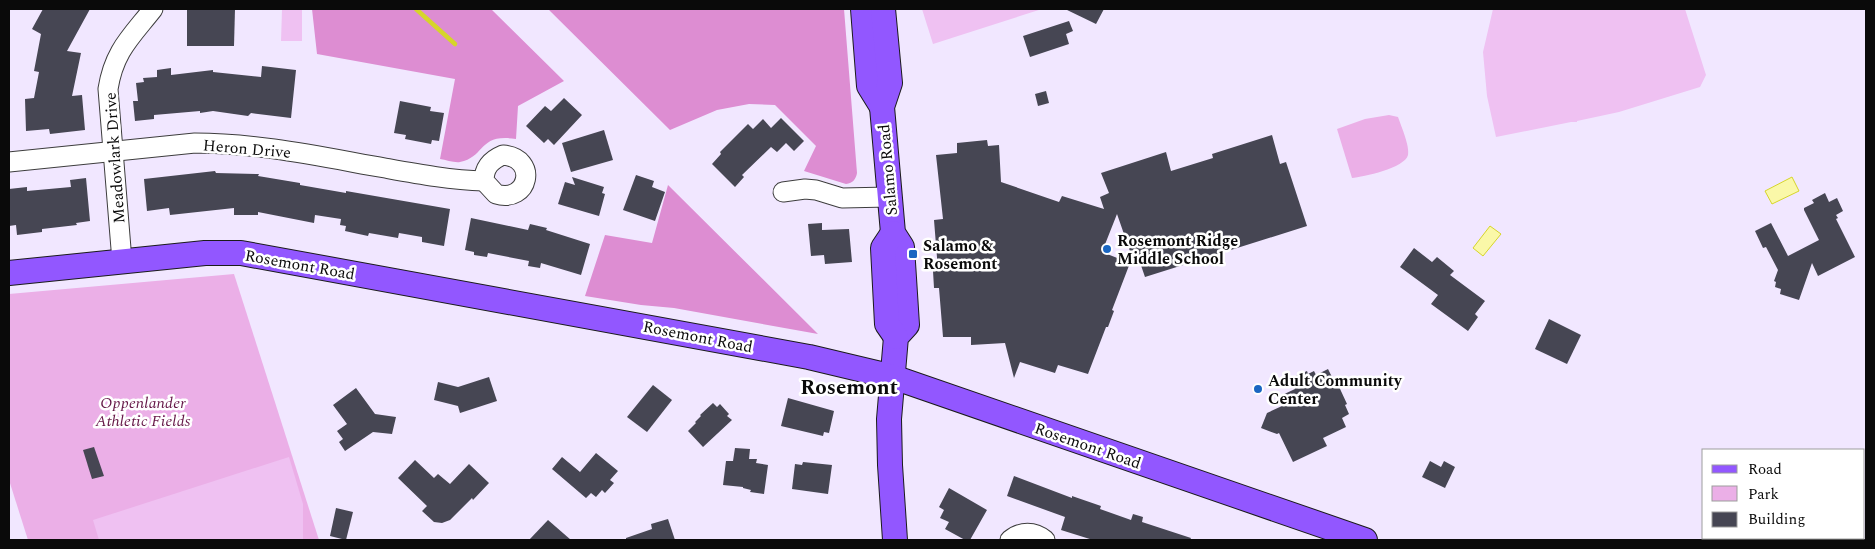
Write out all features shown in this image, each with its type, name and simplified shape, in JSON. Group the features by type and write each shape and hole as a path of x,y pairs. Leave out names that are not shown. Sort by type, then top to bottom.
{"main road":[{"name":"Salamo Road","path":"863,9 870,86 882,107"},
{"name":"Salamo Road","path":"883,9 890,83 882,107 892,233 902,247 907,325 896,337 889,441 895,540"},
{"name":"Rosemont Road","path":"9,273 214,252 252,255 780,351 893,377 1364,540"}],"street":[{"name":"Meadowlark Drive","path":"122,261 108,89 111,72 126,42 153,9"},
{"name":"Heron Drive","path":"9,162 195,143 247,145 446,179 484,181"},
{"path":"783,192 805,189 816,190 842,198 889,197"},
{"path":"1010,540 1017,535 1028,533 1038,535 1045,540"}],"green space":[{"path":"1389,115 1398,117 1407,141 1408,155 1405,160 1392,168 1352,178 1337,129 1365,119"},
{"name":"Oppenlander Athletic Fields","path":"234,274 319,540 28,540 9,480 9,294"}],"shaded area":[{"path":"282,9 302,9 302,41 281,41"},
{"path":"312,9 491,9 564,81 518,106 516,139 495,139 488,142 468,159 460,162 440,159 455,79 317,54"},
{"path":"548,9 844,9 857,173 855,179 851,183 846,184 804,171 816,146 775,105 749,104 717,110 670,130"},
{"path":"922,9 1042,9 933,44"},
{"path":"1493,9 1685,9 1706,75 1700,87 1619,112 1496,137 1487,96 1483,52"},
{"path":"1792,177 1799,191 1772,204 1765,191"},
{"path":"668,185 818,334 674,308 585,296 605,235 652,243"},
{"path":"1490,226 1501,234 1483,256 1473,248"},
{"path":"289,457 303,504 303,540 99,540 93,520"}],"building":[{"path":"43,9 90,9 67,51 81,53 72,96 82,95 85,130 50,134 49,129 26,131 25,99 34,98 39,72 34,71 41,34 32,29"},
{"path":"187,9 235,9 234,46 187,46"},
{"path":"1065,9 1104,9 1096,24"},
{"path":"1069,21 1073,31 1066,34 1069,44 1030,57 1023,36"},
{"path":"262,66 296,70 291,118 251,113 248,116 213,111 200,113 200,111 154,115 154,119 135,121 133,101 138,101 136,83 144,82 143,78 157,77 157,70 171,68 171,75 213,70 213,72 261,77"},
{"path":"1046,91 1049,103 1038,106 1035,94"},
{"path":"564,98 582,115 554,145 548,139 544,143 526,126 545,106 551,111"},
{"path":"400,101 431,107 430,111 444,113 439,141 432,140 431,144 405,139 406,135 394,133"},
{"path":"781,118 804,141 794,151 786,143 777,152 771,147 742,175 744,177 735,187 712,164 721,154 720,152 748,124 753,129 763,119 771,128"},
{"path":"604,130 613,160 571,172 562,143"},
{"name":"Rosemont Ridge Middle School","path":"1272,135 1280,164 1286,162 1307,226 1145,277 1135,248 1132,257 1117,214 1102,252 1130,263 1112,310 1114,311 1108,327 1106,327 1088,374 1058,365 1055,373 1020,362 1014,378 1005,343 971,345 971,337 943,337 939,288 934,288 933,271 938,270 934,220 943,219 936,155 957,153 957,143 987,140 988,146 999,145 1001,182 1059,202 1062,196 1104,209 1100,197 1109,193 1101,173 1166,152 1171,171 1213,158 1212,154"},
{"path":"215,171 216,173 259,174 258,176 300,183 300,185 450,209 444,246 422,242 422,237 399,233 398,238 369,233 368,236 345,231 346,226 340,225 341,219 315,215 314,223 258,212 258,215 234,215 234,208 170,215 169,208 147,211 144,179"},
{"path":"636,175 654,181 652,187 665,192 655,221 623,210"},
{"path":"572,177 604,187 602,193 605,194 599,216 558,204 565,182 575,185"},
{"path":"86,178 90,221 76,223 77,225 42,229 42,232 17,235 16,225 9,226 9,189 27,187 27,191 71,187 70,180"},
{"path":"1825,193 1829,202 1837,198 1843,211 1836,215 1838,218 1836,219 1855,257 1818,276 1812,263 1799,300 1780,294 1781,289 1775,287 1776,282 1774,281 1778,270 1766,247 1763,248 1755,231 1771,223 1788,256 1819,240 1804,208 1814,203 1812,200"},
{"path":"471,218 528,230 530,224 547,228 546,230 590,244 581,275 541,263 540,268 528,266 529,261 488,253 487,257 474,255 474,252 465,250"},
{"path":"822,223 822,230 849,229 852,262 825,264 824,255 811,256 808,224"},
{"path":"1414,248 1432,262 1437,257 1454,271 1450,275 1485,301 1475,314 1478,317 1468,331 1431,304 1438,295 1400,267"},
{"path":"1549,319 1581,335 1567,364 1535,349"},
{"path":"1328,369 1333,379 1335,378 1347,404 1345,405 1349,414 1342,418 1346,427 1323,438 1327,446 1293,462 1279,433 1261,428 1267,413 1282,406 1278,397 1295,389 1292,381 1298,379 1296,376 1307,371 1308,374 1314,371 1316,375"},
{"path":"489,377 497,401 460,413 458,406 434,400 438,382 458,387"},
{"path":"653,385 672,400 647,432 627,417"},
{"path":"356,388 375,414 396,417 392,434 373,432 345,451 339,442 343,439 337,431 347,424 333,405"},
{"path":"788,398 834,411 829,433 824,432 823,436 781,426"},
{"path":"713,403 717,407 720,404 729,414 727,416 732,420 703,447 688,431 696,423 700,415"},
{"path":"94,447 104,476 92,479 83,450"},
{"path":"735,448 750,449 749,459 757,459 756,463 768,465 764,494 750,492 751,490 743,487 723,485 726,461 733,461"},
{"path":"596,453 618,471 610,480 614,483 605,493 602,490 596,497 591,493 586,498 552,469 562,457 580,472"},
{"path":"415,460 434,478 438,474 450,484 469,464 489,483 450,520 442,523 434,522 422,511 427,506 398,478"},
{"path":"1430,461 1441,467 1444,461 1455,467 1445,488 1422,477"},
{"path":"803,462 832,465 828,494 792,489 795,464 802,465"},
{"path":"1014,476 1072,498 1072,496 1101,506 1100,509 1131,520 1133,514 1143,517 1142,522 1191,538 1190,540 1093,540 1061,530 1065,517 1007,496"},
{"path":"949,488 987,510 970,540 965,540 945,529 949,522 940,518 944,510 939,507"},
{"path":"336,508 353,512 346,540 330,536"},
{"path":"668,519 675,540 626,540 626,538 652,529 651,524"},
{"path":"548,520 571,540 529,540"}],"waterway":[{"path":"416,9 455,44"}],"place":[{"name":"Rosemont Ridge Middle School","path":"1107,249"},
{"name":"Salamo & Rosemont","path":"913,254"},
{"name":"Adult Community Center","path":"1258,389"}],"district":[{"name":"Rosemont","path":"849,387"}]}
